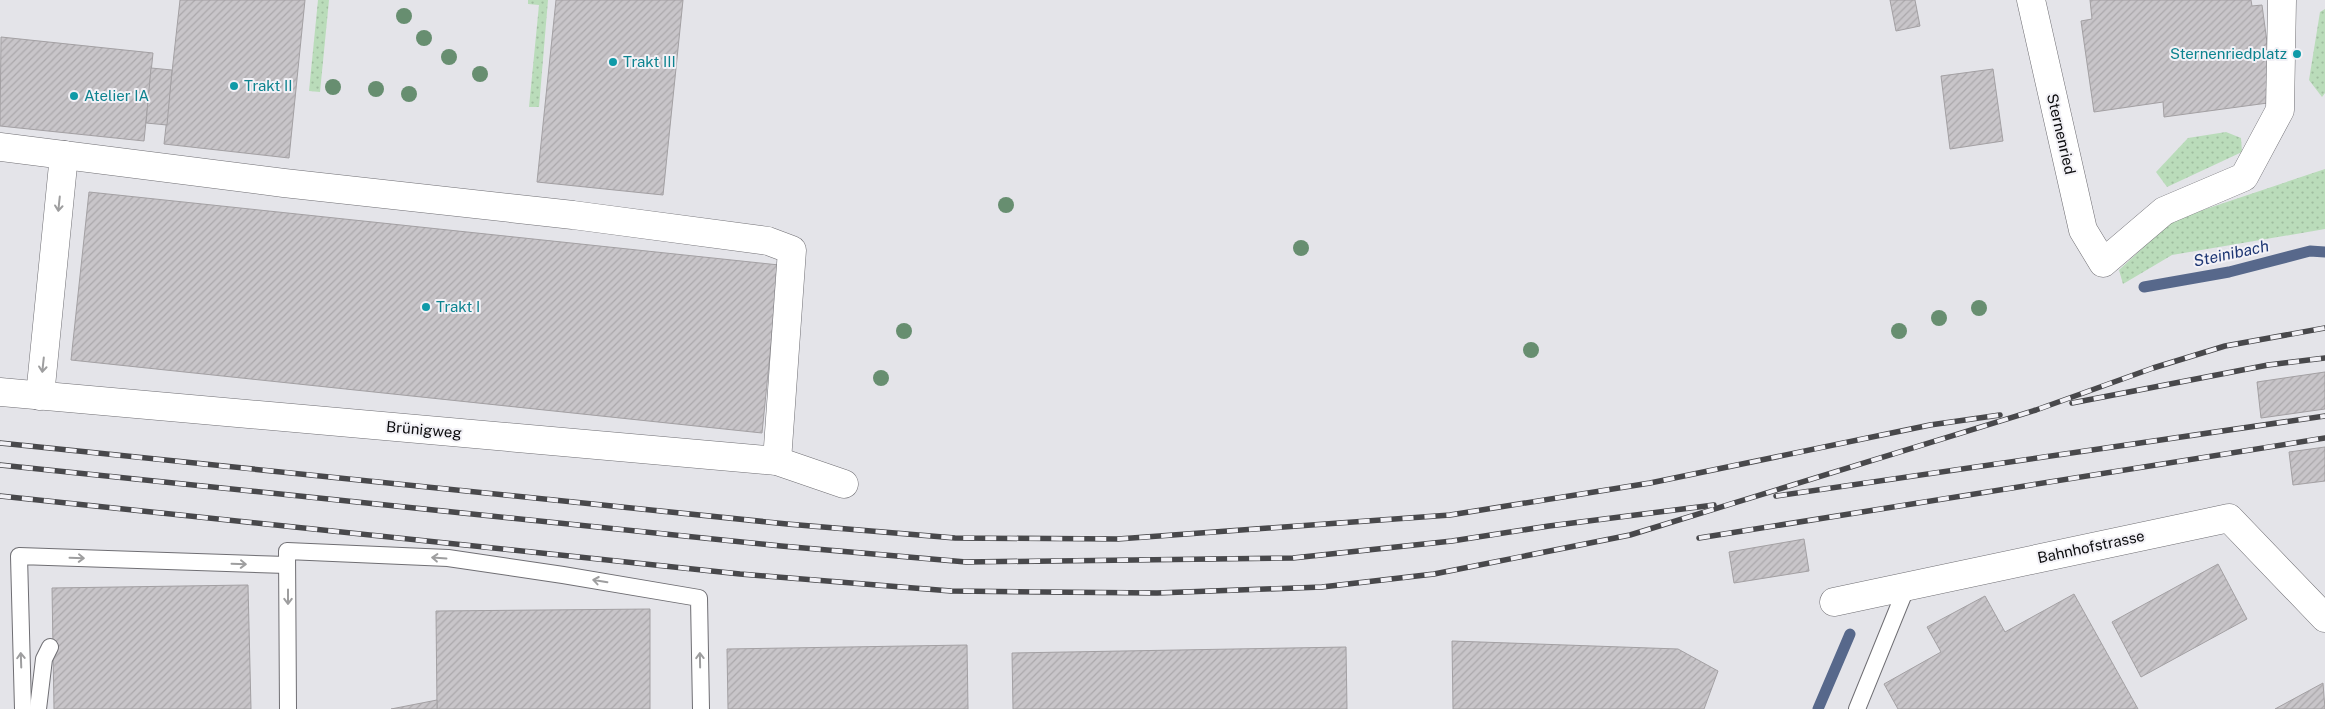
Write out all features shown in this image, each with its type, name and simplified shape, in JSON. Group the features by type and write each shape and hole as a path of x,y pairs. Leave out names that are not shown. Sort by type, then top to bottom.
{"street":[{"name":"Sternenried","path":"2031,0 2083,230 2103,263 2164,211 2244,177 2280,110 2282,0"},
{"path":"0,147 284,183 573,215 768,241 792,250 777,461"},
{"path":"40,396 64,155"},
{"name":"Brünigweg","path":"0,392 777,461 844,484"},
{"name":"Bahnhofstrasse","path":"1834,602 2229,518 2322,608"}],"lane":[{"path":"288,709 288,551 448,558 573,576 699,598 701,709"},
{"path":"23,709 19,556 288,565"},
{"path":"1857,709 1907,586"},
{"path":"38,709 44,659 50,647"}],"green space":[{"path":"318,0 329,0 320,92 309,91"},
{"path":"528,0 548,0 539,107 529,107 539,5 528,4"},
{"path":"2325,9 2325,93 2322,97 2309,80 2320,12"},
{"path":"2226,132 2241,138 2242,152 2167,187 2156,172 2188,138"},
{"path":"2325,169 2325,229 2172,255 2123,284 2119,270 2173,220"}],"building":[{"name":"Trakt II","path":"180,0 305,0 289,158 164,144"},
{"name":"Trakt III","path":"556,0 683,0 663,195 537,182"},
{"path":"1890,0 1915,0 1920,26 1896,31"},
{"path":"2090,0 2251,0 2252,6 2262,5 2275,102 2164,117 2163,102 2094,112 2081,21 2092,19"},
{"name":"Atelier IA","path":"1,37 153,53 144,141 0,126"},
{"path":"151,68 172,70 167,125 146,123"},
{"path":"1993,69 2003,141 1950,149 1941,76"},
{"name":"Trakt I","path":"89,192 779,265 762,433 71,360"},
{"path":"2325,372 2325,409 2261,418 2257,382"},
{"path":"2325,447 2325,481 2293,485 2289,452"},
{"path":"1804,539 1809,571 1734,583 1729,552"},
{"path":"2218,564 2247,619 2141,677 2112,622"},
{"path":"248,585 251,709 54,709 52,588"},
{"path":"2074,594 2138,709 1898,709 1884,684 1941,652 1927,627 1985,596 2005,632"},
{"path":"650,609 650,709 437,709 436,611"},
{"path":"1452,641 1678,649 1718,671 1704,709 1453,709"},
{"path":"967,645 968,709 728,709 727,649"},
{"path":"1346,647 1347,709 1013,709 1012,653"},
{"path":"2323,683 2325,709 2275,709"},
{"path":"437,700 437,709 391,709"}],"waterway":[{"name":"Steinibach","path":"2144,287 2229,272 2310,251 2325,252"},
{"name":"Steinibach","path":"1818,709 1850,634"}],"railway":[{"path":"0,496 740,574 951,591 1157,593 1322,587 1434,574 1630,535 2036,410 2153,368 2225,346 2325,328"},
{"path":"2072,403 2268,365 2325,358"},
{"path":"0,443 787,524 955,538 1118,539 1450,515 1650,483 1930,425 2000,415"},
{"path":"1776,496 2325,416"},
{"path":"1699,538 2325,438"},
{"path":"0,465 781,546 966,562 1293,558 1452,541 1549,526 1714,505"}],"place":[{"name":"Sternenriedplatz","path":"2297,54"},
{"name":"Trakt III","path":"613,62"},
{"name":"Trakt II","path":"234,86"},
{"name":"Atelier IA","path":"74,96"},
{"name":"Trakt I","path":"426,307"}]}
